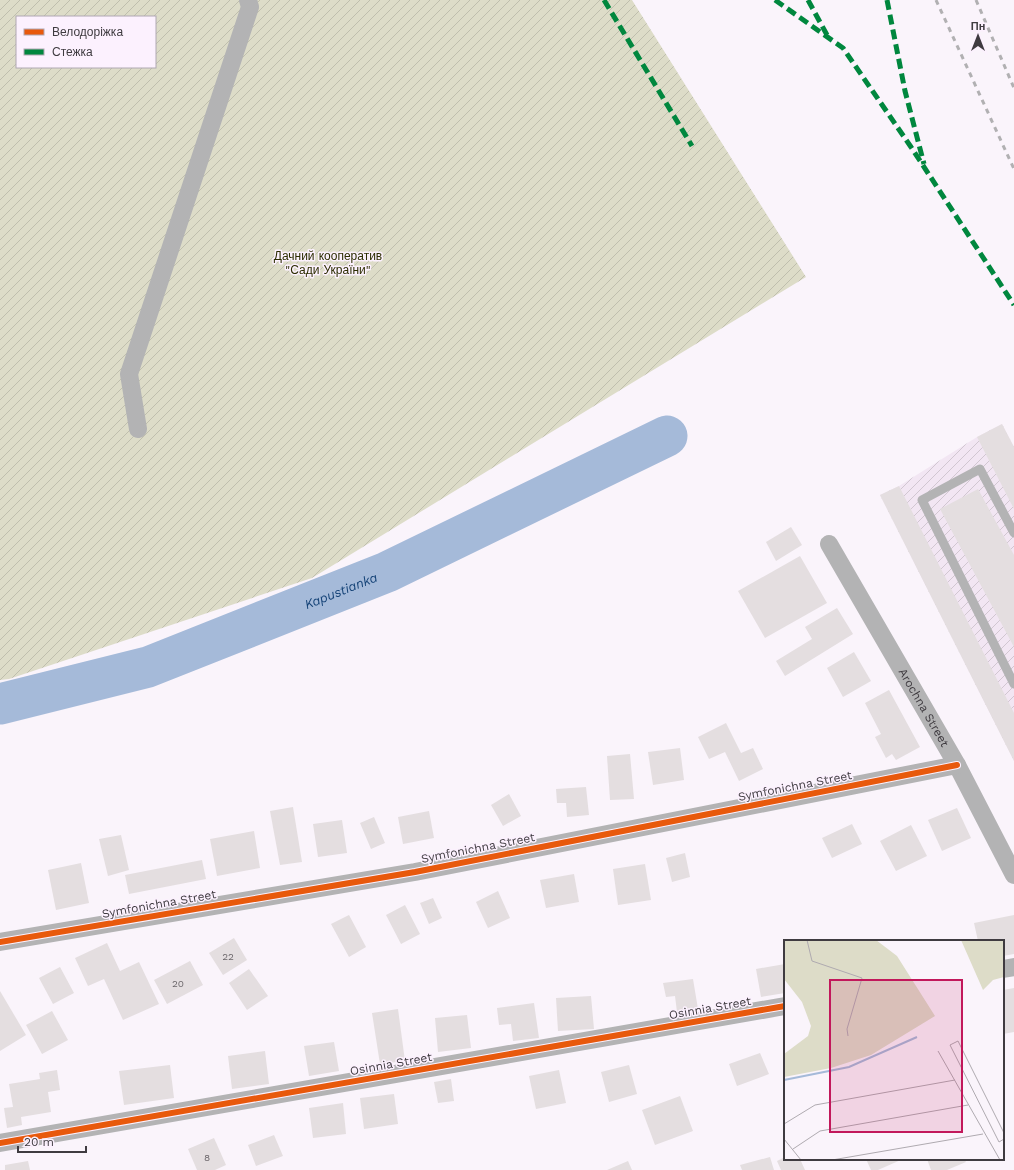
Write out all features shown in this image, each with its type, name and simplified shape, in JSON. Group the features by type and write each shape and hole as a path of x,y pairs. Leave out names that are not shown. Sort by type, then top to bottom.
{"street":[{"path":"138,429 129,374 250,7 248,0"},
{"name":"Arochna Street","path":"829,544 957,765 1014,875"},
{"name":"Symfonichna Street","path":"0,942 415,872 957,765"},
{"path":"1004,969 1014,967"},
{"name":"Osinnia Street","path":"0,1143 784,1006"}],"lane":[{"path":"1014,534 980,469 922,500 1014,684"}],"shaded area":[{"path":"1002,424 1014,447 1014,761 880,495 899,486 977,437"}],"green space":[{"name":"Дачний кооператив \"Сади України\"","path":"0,0 632,0 806,277 312,578 9,679 0,680"}],"building":[{"path":"1002,424 1014,447 1014,509 977,437"},
{"path":"899,486 1014,713 1014,761 880,495"},
{"path":"978,489 1014,555 1014,647 940,509"},
{"path":"791,527 802,545 776,561 766,542"},
{"path":"800,556 827,603 765,638 738,591"},
{"path":"837,608 853,634 785,676 776,661 812,639 805,627"},
{"path":"854,652 871,681 843,697 827,668"},
{"path":"889,690 920,747 896,760 892,754 886,758 875,737 881,734 865,703"},
{"path":"726,723 741,753 753,748 763,769 739,781 725,752 709,759 698,737"},
{"path":"680,748 684,780 653,785 648,752"},
{"path":"630,754 634,799 610,800 607,756"},
{"path":"586,787 589,815 567,817 566,803 557,803 556,789"},
{"path":"509,794 521,816 503,826 491,805"},
{"path":"293,807 302,862 280,865 270,811"},
{"path":"957,808 971,838 942,851 928,820"},
{"path":"429,811 434,838 403,844 398,817"},
{"path":"374,817 385,843 371,849 360,823"},
{"path":"342,820 347,853 318,857 313,824"},
{"path":"852,824 862,844 832,858 822,838"},
{"path":"911,825 927,856 896,871 880,841"},
{"path":"254,831 260,868 217,876 210,839"},
{"path":"121,835 129,870 108,876 99,839"},
{"path":"685,853 690,877 672,882 666,858"},
{"path":"202,860 206,879 129,894 125,875"},
{"path":"81,863 89,903 56,910 48,870"},
{"path":"645,864 651,900 618,905 613,869"},
{"path":"574,874 579,902 546,908 540,880"},
{"path":"498,891 510,918 488,928 476,902"},
{"path":"433,898 442,918 429,924 420,903"},
{"path":"405,905 420,934 401,944 386,915"},
{"path":"349,915 366,947 349,957 331,924"},
{"path":"1014,915 1014,954 1004,956 1004,940 978,940 974,923"},
{"path":"234,938 247,960 223,975 209,953"},
{"path":"107,943 120,971 139,962 159,1004 123,1020 104,979 88,986 75,958"},
{"path":"190,961 203,985 167,1004 154,980"},
{"path":"784,964 784,993 761,997 756,969"},
{"path":"60,967 74,993 53,1004 39,978"},
{"path":"249,969 268,996 247,1010 229,983"},
{"path":"693,979 698,1009 677,1012 675,996 666,997 663,983"},
{"path":"1014,988 1014,1032 1004,1034 1004,990"},
{"path":"0,991 26,1035 0,1051"},
{"path":"591,996 594,1029 558,1031 556,998"},
{"path":"534,1003 539,1038 513,1041 511,1024 499,1025 497,1008"},
{"path":"398,1009 405,1061 380,1064 372,1013"},
{"path":"52,1011 68,1040 42,1054 26,1025"},
{"path":"467,1015 471,1048 438,1052 435,1018"},
{"path":"334,1042 339,1071 309,1076 304,1046"},
{"path":"265,1051 269,1084 232,1089 228,1056"},
{"path":"760,1053 769,1074 737,1086 729,1064"},
{"path":"170,1065 174,1098 124,1105 119,1071"},
{"path":"629,1065 637,1094 609,1102 601,1072"},
{"path":"57,1070 60,1090 48,1092 51,1112 21,1117 22,1125 7,1128 4,1108 13,1107 9,1084 40,1079 39,1073"},
{"path":"559,1070 566,1103 536,1109 529,1076"},
{"path":"451,1079 454,1101 438,1103 434,1082"},
{"path":"394,1094 398,1124 364,1129 360,1098"},
{"path":"680,1096 693,1131 655,1145 642,1110"},
{"path":"343,1103 346,1134 313,1138 309,1108"},
{"path":"274,1135 283,1156 256,1166 248,1145"},
{"path":"214,1138 226,1165 215,1170 197,1170 188,1149"},
{"path":"770,1157 774,1170 742,1170 740,1165"},
{"path":"784,1158 784,1160 800,1160 805,1170 781,1170 777,1161"},
{"path":"866,1160 901,1160 878,1170 871,1170"},
{"path":"927,1160 965,1160 966,1162 947,1170 931,1170"},
{"path":"28,1161 30,1170 5,1170 5,1165"},
{"path":"628,1161 632,1170 607,1170"}],"waterway":[{"name":"Kapustianka","path":"0,704 148,667 387,572 667,436"}],"railway":[{"path":"936,0 1014,169"},
{"path":"976,0 1014,88"}],"marked path":[{"path":"604,0 692,146"},
{"path":"775,0 843,48 911,147 1014,305"},
{"path":"808,0 827,35"},
{"path":"887,0 905,91 924,164"}],"cycle path":[{"path":"0,942 415,872 957,765"},
{"path":"0,1143 784,1006"}]}
